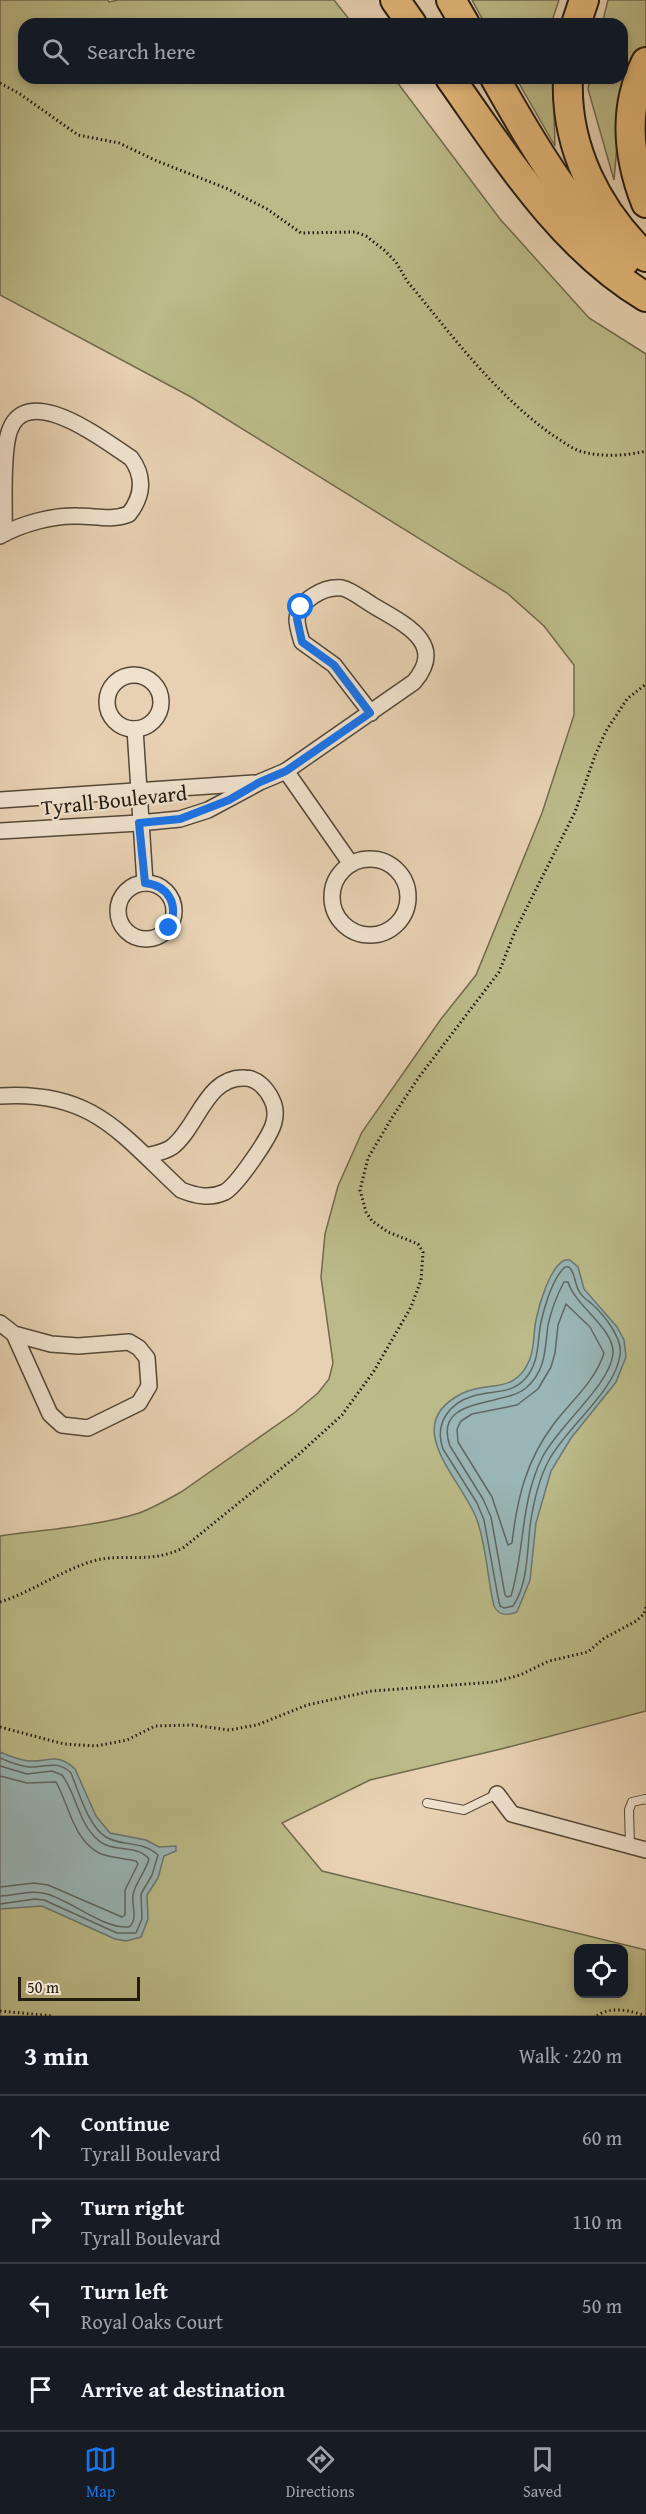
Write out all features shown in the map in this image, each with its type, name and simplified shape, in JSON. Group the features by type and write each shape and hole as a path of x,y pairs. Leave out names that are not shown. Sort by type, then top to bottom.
{"highway":[{"path":"395,0 408,18"},
{"path":"451,0 462,18"},
{"path":"578,18 584,0"},
{"path":"646,63 635,92 630,123 631,154 637,180 646,203"},
{"path":"454,84 535,196 595,258 625,284 646,297"},
{"path":"498,84 534,148 558,183 610,247 646,279"},
{"path":"568,84 570,121 578,152 591,186 608,215 627,239 646,257"}],"street":[{"path":"37,410 50,412 72,421 131,458 137,467 142,482 140,494 129,514 109,519 78,515 58,517 2,535 7,440 14,422 25,414 37,410"},
{"name":"Tyrall Boulevard","path":"0,831 180,819 208,810 286,771 370,713 414,682 423,671 426,659 423,644 415,631 344,588 328,589 318,593 301,607 297,619 302,642 334,665 370,713"},
{"path":"135,729 139,823 145,883"},
{"path":"286,771 351,864"},
{"name":"Tyrall Boulevard","path":"0,800 260,782"},
{"path":"362,860 377,860 391,865 401,876 407,890 408,904 402,918 392,929 378,935 363,935 349,929 339,919 333,905 333,890 338,876 351,864 362,860"},
{"path":"0,1096 37,1095 72,1102 112,1126 181,1190 209,1197 222,1193 239,1180 274,1124 273,1101 260,1084 249,1078 227,1080 218,1086 183,1136 171,1148 146,1156"},
{"path":"0,1323 14,1334 50,1414 62,1425 88,1428 139,1403 149,1386 147,1358 139,1348 129,1342 78,1346 51,1344 14,1334"},
{"path":"497,1794 512,1814 646,1850"}],"lane":[{"path":"427,1803 464,1810 497,1794"},
{"path":"630,1846 629,1810 632,1802 646,1800"}],"path":[{"path":"0,83 20,94 78,135 119,143 157,161 228,189 267,209 301,232 356,232 366,236 396,262 407,281 498,388 541,426 572,448 583,452 615,455 646,451"},
{"path":"0,1602 96,1561 109,1558 144,1559 169,1555 183,1548 322,1435 358,1395 418,1294 423,1265 423,1252 418,1244 388,1232 372,1221 366,1212 360,1190 368,1158 406,1096 499,972 538,883 572,820 606,731 627,699 646,684"},
{"path":"0,1727 64,1744 96,1746 127,1740 155,1726 192,1725 236,1729 257,1725 307,1705 350,1695 494,1682 520,1675 549,1661 588,1652 603,1639 636,1621 644,1614 646,1607"},
{"path":"597,2016 610,2010 622,2010 645,2016"},
{"path":"0,2011 53,2016"}],"shaded area":[{"path":"0,0 108,0 109,2 118,0 334,0 348,18 18,18 18,84 399,84 500,219 589,318 646,354 646,1711 370,1780 282,1823 322,1871 621,1944 574,1944 574,1998 628,1998 628,1946 646,1950 646,2016 0,2016 0,1536 106,1521 139,1513 155,1506 181,1492 294,1413 318,1393 329,1379 333,1363 321,1277 325,1234 338,1186 362,1132 441,1019 476,975 542,813 574,715 574,665 544,626 507,593 191,397 0,295"},
{"path":"472,0 559,0 553,18 482,18"},
{"path":"608,0 646,0 646,46 621,99 614,180 588,89 589,84 628,84 628,18 604,18"},
{"path":"519,84 553,84 555,146"}],"water":[{"path":"565,1260 570,1260 578,1267 584,1289 617,1327 624,1340 626,1357 616,1382 571,1438 551,1471 536,1523 530,1580 517,1612 504,1614 498,1612 494,1606 483,1541 477,1520 440,1454 435,1437 435,1421 444,1406 463,1393 509,1382 523,1371 531,1356 536,1320 546,1287 555,1270"},
{"path":"0,1752 25,1760 58,1759 69,1764 75,1769 96,1816 110,1833 146,1840 159,1847 176,1846 176,1851 164,1856 158,1878 147,1895 148,1919 141,1937 126,1941 115,1939 42,1906 0,1909"}],"route":[{"path":"169,928 174,907 170,896 163,888 145,883 139,823 180,819 229,800 260,782 286,771 370,713 334,665 302,642 297,619 301,607"}]}
